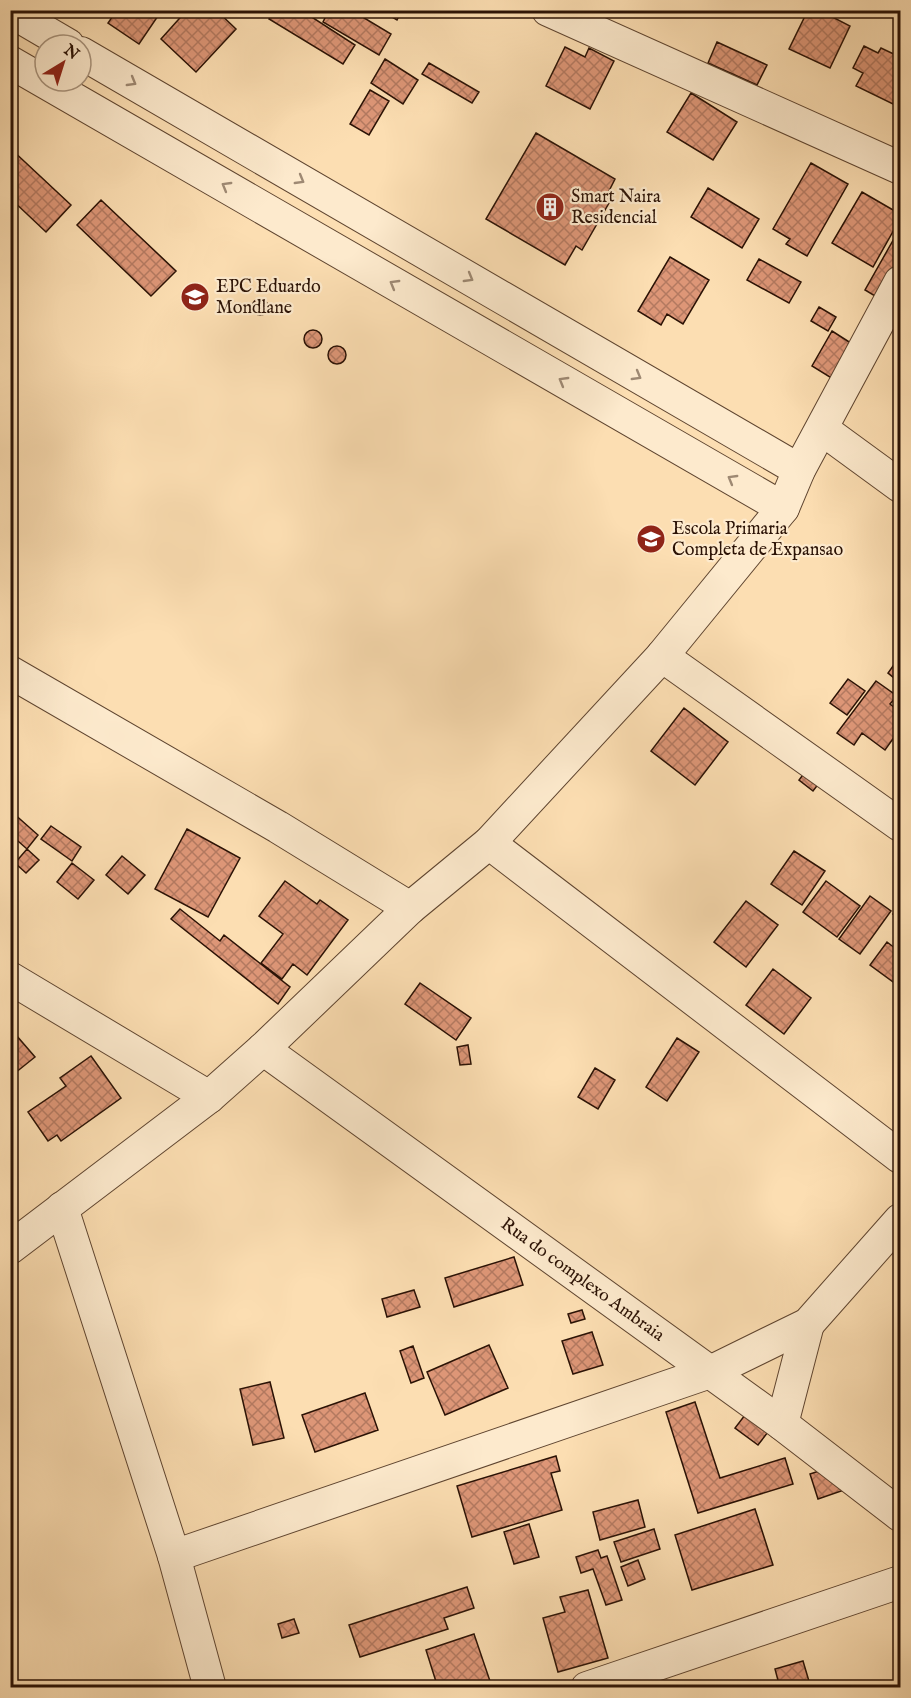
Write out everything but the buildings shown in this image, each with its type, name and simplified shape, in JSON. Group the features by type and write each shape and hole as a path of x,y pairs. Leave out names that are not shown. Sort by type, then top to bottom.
{"street":[{"path":"548,10 900,168"},
{"path":"10,12 47,33"},
{"path":"93,59 799,470"},
{"path":"10,62 783,508"},
{"path":"10,1248 209,1097 263,1049 410,908 489,843 662,656 783,508 799,470 900,282"},
{"path":"822,429 900,486"},
{"path":"662,656 900,825"},
{"path":"10,672 268,821 410,908"},
{"path":"489,843 900,1157"},
{"path":"10,978 209,1097"},
{"name":"Rua do complexo Ambraia","path":"263,1049 782,1424 900,1515"},
{"path":"63,1208 174,1556 210,1688"},
{"path":"174,1556 710,1372 808,1324 900,1220"},
{"path":"782,1424 808,1324"},
{"path":"587,1688 900,1582"}],"place":[{"name":"Smart Naira Residencial","path":"550,207"},
{"name":"EPC Eduardo Mondlane","path":"195,297"},
{"name":"Escola Primaria Completa de Expansao","path":"651,539"}]}
